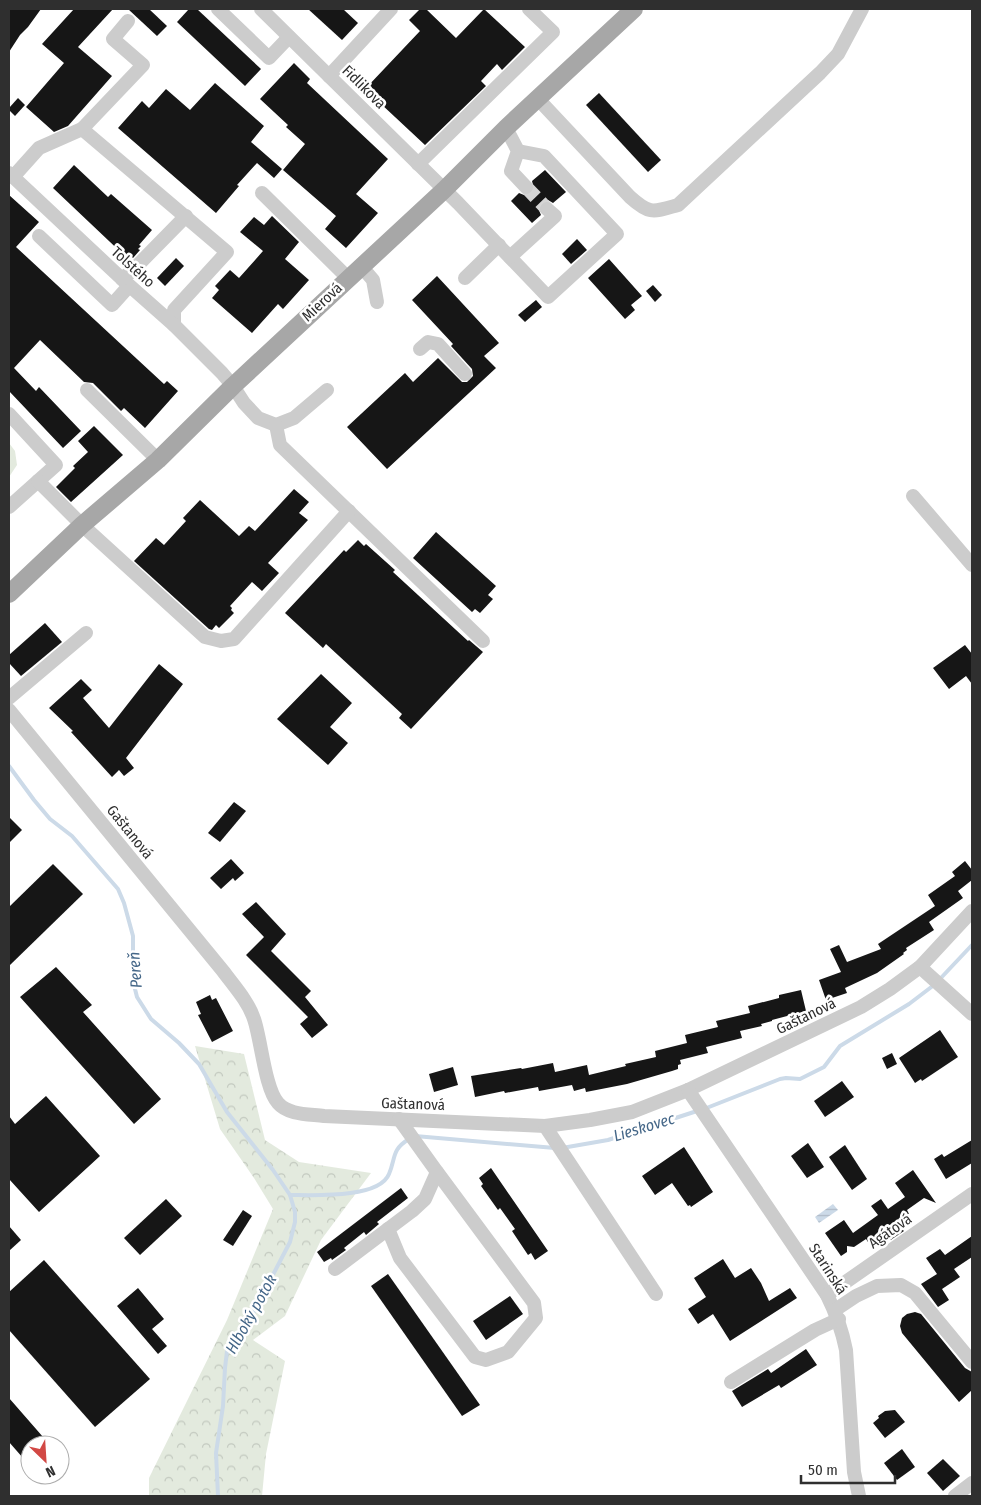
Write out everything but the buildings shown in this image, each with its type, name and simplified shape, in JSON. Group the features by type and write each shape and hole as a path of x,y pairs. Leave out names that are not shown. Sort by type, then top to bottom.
{"main road":[{"name":"Mierová","path":"9,594 82,526 158,460 233,386 444,190 506,128 634,9"}],"street":[{"path":"218,9 269,58 290,37"},
{"name":"Fidlikova","path":"261,9 499,245 548,297 617,234 544,156 518,151"},
{"path":"329,76 391,9"},
{"path":"418,164 553,32 529,9"},
{"path":"538,98 630,197 643,209 655,212 678,205 820,73 838,54 862,9"},
{"path":"11,175 39,148 82,129 143,65 113,39 128,21"},
{"path":"506,128 518,151 511,171 526,187"},
{"path":"82,129 227,252 174,310 174,325"},
{"name":"Tolstého","path":"11,175 125,283 174,325 233,386 244,403 258,418 276,425"},
{"path":"262,192 348,278"},
{"path":"510,257 554,216 547,209"},
{"path":"39,236 112,305 133,270 186,216"},
{"path":"465,278 499,245"},
{"path":"361,266 373,280 377,302"},
{"path":"420,349 428,342 438,344 465,374"},
{"path":"87,390 158,460"},
{"path":"327,390 294,418 276,425 280,445 483,640"},
{"path":"9,414 56,465 9,507"},
{"path":"38,481 82,526 205,637 221,641 234,639 349,512"},
{"path":"913,496 972,565"},
{"path":"9,698 86,633"},
{"name":"Gaštanová","path":"9,710 223,971 246,1003 256,1026 271,1094 278,1104 291,1112 324,1116 545,1126 632,1112 688,1090 861,1007 920,967 972,911"},
{"path":"920,967 972,1014"},
{"name":"Starinská","path":"688,1090 827,1295 837,1315 846,1350 854,1464 859,1496"},
{"path":"388,1229 400,1258 475,1357 486,1360 508,1352 536,1318 534,1303 399,1119"},
{"path":"545,1126 656,1294"},
{"path":"335,1269 424,1199 438,1172"},
{"name":"Agátová","path":"827,1295 972,1194"},
{"path":"731,1382 837,1315 856,1296 877,1286 901,1285 915,1293 972,1362"},
{"path":"955,1496 972,1483"}],"green space":[{"path":"9,443 15,451 17,465 9,477"},
{"path":"195,1046 244,1054 265,1140 299,1162 371,1173 321,1240 285,1316 253,1340 285,1361 266,1454 262,1496 149,1496 149,1478 227,1320 273,1209 220,1129"}],"water":[{"path":"833,1204 838,1210 819,1223 815,1217"}],"waterway":[{"name":"Pereň","path":"9,766 50,819 72,836 118,889 133,936 133,981 137,997 151,1019 179,1043 199,1064 227,1112 273,1170 290,1195 295,1212 295,1222 290,1242 248,1323 227,1351 223,1406 216,1453 218,1496"},
{"name":"Lieskovec","path":"939,980 972,945"},
{"name":"Lieskovec","path":"704,1109 780,1079 800,1079 824,1067 840,1046 909,1004 934,985"},
{"name":"Lieskovec","path":"562,1148 608,1140 697,1111"},
{"name":"Lieskovec","path":"415,1136 555,1148"},
{"name":"Lieskovec","path":"290,1195 344,1194 372,1188 383,1182 389,1174 399,1147 409,1139"}],"tunnel":[{"path":"526,187 547,209"}],"water label":[{"name":"Hlboký potok","path":"251,1314"}]}
